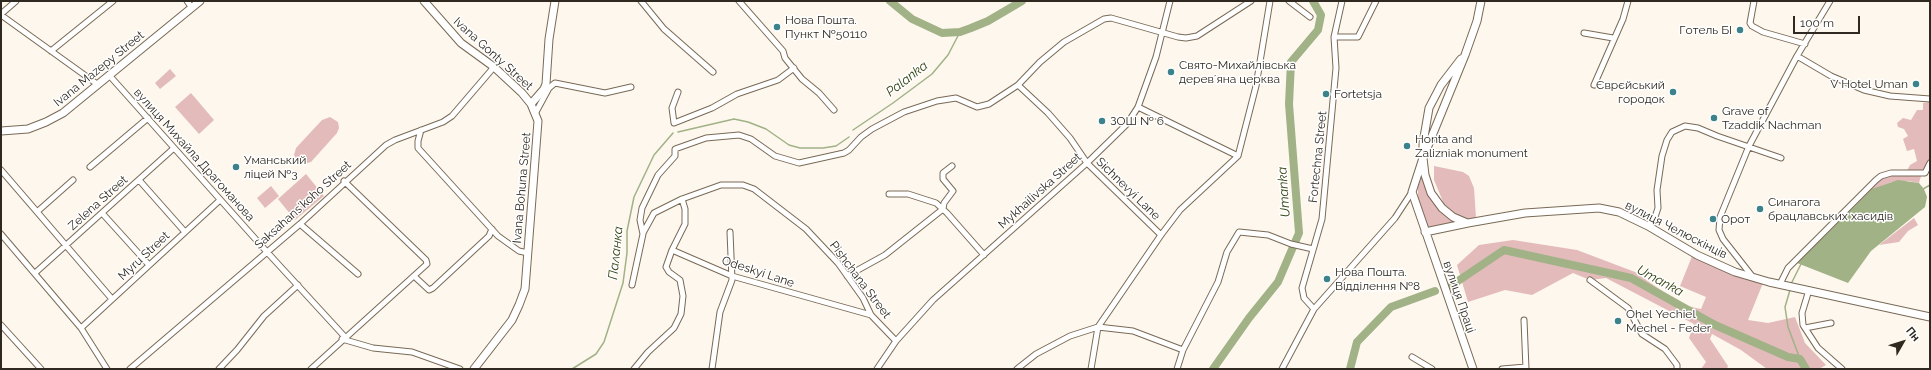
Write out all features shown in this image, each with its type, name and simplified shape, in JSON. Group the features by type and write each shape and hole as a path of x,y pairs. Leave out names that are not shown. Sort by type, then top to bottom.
{"main road":[{"name":"Ivana Mazepy Street","path":"1,131 28,129 46,122 62,113 200,1"},
{"name":"Ivana Gonty Street","path":"424,1 461,43 494,68 522,93 531,104"},
{"path":"531,104 544,89 546,84 549,39 555,1"},
{"path":"1412,192 1423,158 1443,113 1466,52 1477,21 1481,1"},
{"path":"1466,52 1441,85 1429,108 1423,143 1423,158 1425,175 1431,193 1442,208 1453,216 1468,223"},
{"name":"Ivana Bohuna Street","path":"474,369 504,331 519,305 525,289 539,127 536,112 531,104"},
{"path":"1429,108 1434,114 1443,113"},
{"name":"вулиця Праці","path":"1412,192 1472,369"},
{"name":"вулиця Челюскінців","path":"1425,232 1525,213 1585,208 1619,212 1648,226 1697,254 1735,272 1753,278 1930,318"}],"street":[{"path":"16,1 1,15 97,84"},
{"path":"51,51 113,1"},
{"path":"187,1 192,8"},
{"path":"641,1 664,29 713,72"},
{"path":"739,1 782,51 785,58 802,79 819,93 834,110"},
{"name":"Mykhailivska Street","path":"877,369 896,341 933,300 1087,163 1127,124 1138,107 1162,32 1170,1"},
{"path":"632,285 643,234 640,216 646,198 658,175 675,156 675,149 706,138 739,135 751,139 775,156 799,162 844,153 849,150 861,137 904,112 950,98 956,98 977,107 989,104 1018,86 1050,52 1064,42 1104,19 1111,18 1178,37 1197,36 1252,1"},
{"path":"1091,369 1098,327 1161,235 1180,210 1238,156 1256,86 1270,1"},
{"path":"1289,1 1310,18"},
{"name":"Fortechna Street","path":"1314,309 1304,298 1302,288 1322,219 1336,68 1334,37 1342,1"},
{"path":"1334,37 1358,37 1376,1"},
{"path":"1594,85 1613,38 1623,19 1628,1"},
{"path":"1754,1 1750,23 1752,26 1762,32 1804,44"},
{"path":"1753,278 1730,249 1720,230 1720,217 1749,146 1797,56 1830,1"},
{"path":"1584,33 1613,38"},
{"path":"1797,56 1831,76 1864,90 1890,96 1930,99"},
{"name":"Saksahansʹkoho Street","path":"130,369 300,224 344,181 386,145 395,140 443,122 455,113 494,68"},
{"path":"678,92 672,108 674,123 712,108 737,94 778,80 794,68"},
{"name":"вулиця Михайла Драгоманова","path":"109,75 344,338"},
{"path":"536,112 549,88 555,83 605,93 631,87"},
{"name":"Sichnevyi Lane","path":"1018,86 1048,113 1070,138 1087,163 1161,235"},
{"path":"1138,107 1238,156"},
{"path":"90,167 148,118"},
{"path":"1648,226 1655,217 1658,208 1657,190 1662,156 1667,140 1672,132 1685,126 1698,128 1781,158"},
{"path":"421,130 418,148 498,236 519,251 528,254"},
{"name":"Zelena Street","path":"36,273 174,148"},
{"path":"1782,284 1788,268 1876,180 1881,176 1891,173 1925,173 1930,163"},
{"path":"847,276 885,254 942,209 944,203 953,191 942,176 943,173 952,166"},
{"path":"1,170 38,211 112,299"},
{"path":"38,211 73,180"},
{"path":"139,180 185,232"},
{"path":"310,369 426,264 426,260 344,181"},
{"name":"Pishchana Street","path":"643,234 654,213 682,199 721,185 743,185 754,189 806,229 847,276 863,298 871,315 896,341"},
{"path":"1284,368 1314,309 1395,218 1412,192"},
{"path":"889,194 908,194 936,203 984,255"},
{"path":"634,369 653,348 672,331 681,314 683,296 680,280 669,272 666,267 684,224 686,210 682,199"},
{"name":"Myru Street","path":"81,328 220,200"},
{"path":"102,213 149,265"},
{"path":"300,224 358,274"},
{"path":"414,276 429,290 433,288 489,236 492,229"},
{"path":"712,369 720,312 732,276 730,232"},
{"path":"1177,369 1183,350 1218,282 1227,252 1239,232 1268,235 1291,244 1313,249"},
{"path":"1,234 36,273 81,328 107,369"},
{"name":"Odeskyi Lane","path":"672,250 732,276 871,315"},
{"path":"1590,280 1628,308 1642,334 1665,349 1676,365 1677,369"},
{"path":"219,369 237,350 264,316 298,286"},
{"path":"1809,290 1802,312 1805,328 1818,348 1842,369"},
{"path":"1502,369 1526,368 1524,320"},
{"path":"1805,328 1831,323"},
{"path":"1,325 41,369"},
{"path":"1017,369 1036,354 1063,340 1098,327 1133,331 1183,350"},
{"path":"344,338 373,348 412,352 460,369"},
{"path":"1412,357 1432,369"}],"shaded area":[{"path":"170,69 176,76 160,89 155,83"},
{"path":"191,93 214,120 199,134 175,107"},
{"path":"1930,102 1930,167 1921,176 1919,183 1908,181 1892,182 1882,186 1852,207 1881,176 1906,173 1910,165 1917,161 1914,149 1907,151 1903,139 1908,136 1904,129 1898,127 1897,123 1903,118 1911,120 1917,110 1923,110 1923,103"},
{"path":"330,117 338,122 339,128 337,133 311,162 304,164 299,163 294,155 296,148 322,120"},
{"path":"1434,166 1463,172 1469,176 1474,188 1476,218 1467,219 1455,214 1444,204 1434,180"},
{"path":"306,174 324,196 295,220 278,199"},
{"path":"1422,176 1439,209 1455,224 1432,228 1425,225 1418,200 1418,187"},
{"path":"1898,180 1919,183 1924,189 1927,197 1925,207 1871,251 1848,283 1797,263 1872,189"},
{"path":"271,186 279,196 265,208 257,198"},
{"path":"1914,218 1918,225 1908,231 1899,242 1879,245"},
{"path":"1513,240 1577,250 1635,272 1682,305 1701,309 1706,297 1680,286 1693,254 1763,283 1748,320 1768,323 1795,317 1805,343 1826,365 1819,369 1767,369 1741,350 1712,334 1710,339 1728,366 1727,369 1701,369 1706,362 1689,338 1694,324 1606,278 1590,280 1573,273 1532,295 1505,290 1468,302 1457,265 1479,245"}],"waterway":[{"name":"Umanka","path":"890,1 912,19 942,33 960,32 971,28 988,21 1022,1"},
{"name":"Umanka","path":"1213,369 1249,318 1278,282 1299,233 1289,104 1291,62 1318,30 1321,15 1313,1"},
{"name":"Palanka","path":"853,130 932,74 948,55 960,32"},
{"name":"Паланка","path":"678,132 734,119 748,122 766,129 789,145 800,148 823,148 836,146 849,137"},
{"name":"Паланка","path":"572,369 596,354 604,342 623,283 627,253 627,231 634,197 654,155 673,133"},
{"path":"1923,189 1930,185"},
{"name":"Umanka","path":"1452,285 1504,250 1631,278 1715,325 1788,357 1800,359 1806,369"},
{"path":"1791,284 1801,264"},
{"path":"1790,290 1785,307 1788,327 1800,359"},
{"name":"Umanka","path":"1350,369 1357,342 1391,307 1435,291"}],"place":[{"name":"Нова Пошта. Пункт №50110","path":"777,27"},
{"name":"Готель БІ","path":"1740,30"},
{"name":"Свято-Михайлівська деревʼяна церква","path":"1171,72"},
{"name":"V Hotel Uman","path":"1916,84"},
{"name":"Єврєйський городок","path":"1673,92"},
{"name":"Fortetsja","path":"1326,94"},
{"name":"Grave of Tzaddik Nachman","path":"1714,118"},
{"name":"ЗОШ № 6","path":"1102,121"},
{"name":"Honta and Zalizniak monument","path":"1407,146"},
{"name":"Уманський ліцей №3","path":"236,167"},
{"name":"Синагога брацлавських хасидів","path":"1760,209"},
{"name":"Орот","path":"1713,219"},
{"name":"Нова Пошта. Відділення №8","path":"1327,279"},
{"name":"Ohel Yechiel Mechel - Feder","path":"1618,321"}]}
